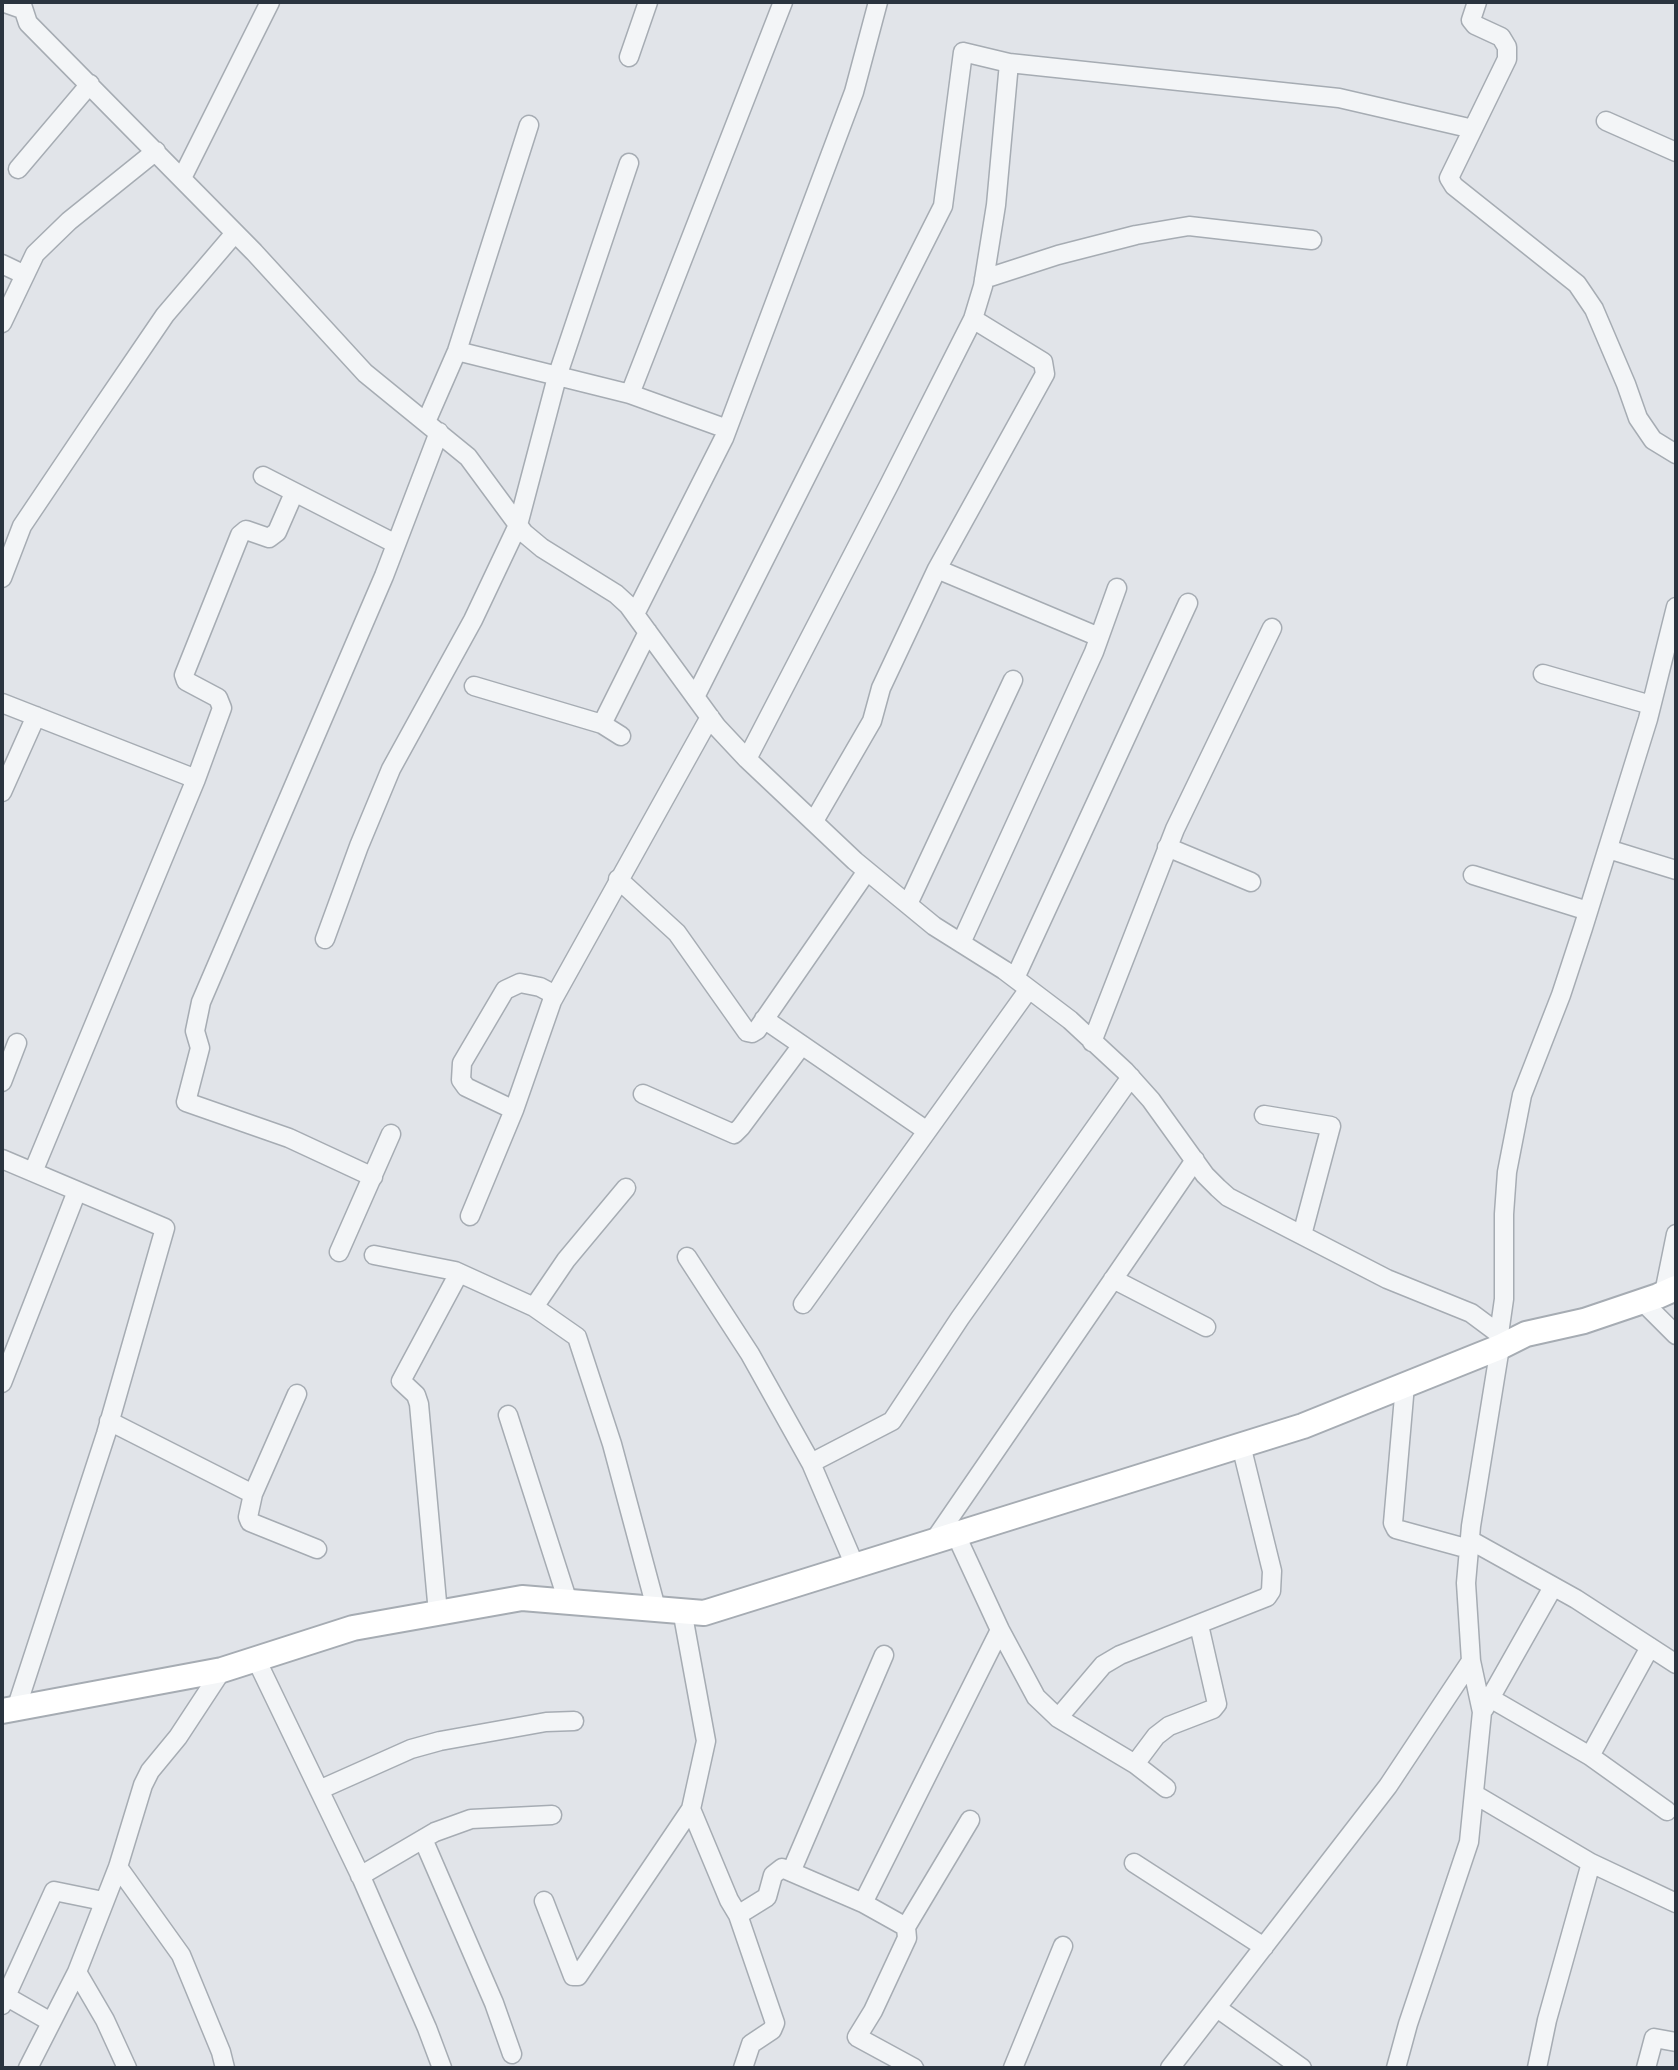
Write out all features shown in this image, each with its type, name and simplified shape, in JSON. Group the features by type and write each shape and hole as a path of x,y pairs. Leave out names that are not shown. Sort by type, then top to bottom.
{"main road":[{"path":"6,1713 222,1670 353,1628 522,1598 704,1613 1303,1426 1405,1385 1503,1341 1584,1321 1661,1294"}],"street":[{"path":"2,2 21,5 28,23 235,233 365,373 468,457 519,525 542,548 616,594 635,614 710,717 747,759 867,871 934,926 1022,984 1070,1020 1131,1077 1151,1100 1205,1175 1228,1197 1387,1279 1471,1313 1503,1341"},
{"path":"182,178 270,2"},
{"path":"629,57 648,2"},
{"path":"630,394 783,2"},
{"path":"635,614 727,429 854,92 878,2"},
{"path":"1477,2 1471,20 1475,25 1501,37 1507,47 1507,59 1450,178 1454,186 1577,284 1594,310 1638,418 1653,440 1676,454"},
{"path":"695,697 943,206 963,52 1009,63 1339,98 1474,129"},
{"path":"747,759 972,319 984,279 996,205 1009,63"},
{"path":"18,169 90,84"},
{"path":"1606,121 1676,152"},
{"path":"373,1177 289,1138 187,1102 200,1048 195,1031 201,1002 396,544 529,125"},
{"path":"2,323 35,254 156,151"},
{"path":"326,939 359,846 391,769 473,620 519,525 557,377 629,163"},
{"path":"984,279 1136,234 1189,226 1312,240"},
{"path":"2,578 22,526 92,422 165,315 235,233"},
{"path":"2,264 24,275"},
{"path":"814,821 872,721 881,688 937,569 1045,374 1043,362 972,319"},
{"path":"457,351 630,394 727,429"},
{"path":"262,476 396,544"},
{"path":"33,1172 196,779 222,708 218,698 186,681 184,675 240,535 246,530 269,538 277,532 294,493"},
{"path":"937,569 1099,637"},
{"path":"961,943 1099,637 1117,588"},
{"path":"803,1304 927,1130 1022,984 1188,603"},
{"path":"1667,1811 1590,1756 1486,1705 1471,1661 1466,1583 1469,1544 1503,1341 1504,1214 1507,1172 1515,1126 1522,1095 1561,995 1651,705 1668,674 1676,607"},
{"path":"1092,1042 1167,847 1272,628"},
{"path":"602,724 648,632"},
{"path":"1543,674 1651,705"},
{"path":"908,904 1013,680"},
{"path":"474,686 602,724 621,736"},
{"path":"2,703 196,779"},
{"path":"2,792 36,716"},
{"path":"470,1216 514,1110 555,995 710,717"},
{"path":"1167,847 1251,882"},
{"path":"1608,849 1676,870"},
{"path":"618,879 677,933 747,1032 752,1032 757,1030 867,871"},
{"path":"1473,875 1588,911"},
{"path":"514,1110 466,1087 461,1080 462,1063 505,990 520,983 540,987 555,995"},
{"path":"764,1019 927,1130"},
{"path":"2,1082 18,1043"},
{"path":"643,1094 734,1133 741,1128 802,1045"},
{"path":"811,1463 892,1421 960,1318 1131,1077"},
{"path":"1264,1115 1331,1126 1302,1235"},
{"path":"339,1252 391,1134"},
{"path":"2,1159 165,1228 109,1421 6,1713"},
{"path":"1166,1788 1135,1764 1058,1718 1037,1697 944,1538 1113,1279 1195,1160"},
{"path":"534,1307 566,1260 626,1188"},
{"path":"2,1383 9,1340 77,1191"},
{"path":"1676,1234 1661,1294 1676,1335"},
{"path":"374,1255 459,1273 534,1307 577,1337 612,1444 656,1608"},
{"path":"687,1257 750,1354 811,1463 855,1566"},
{"path":"438,1613 419,1404 416,1395 401,1381 459,1273"},
{"path":"1113,1279 1206,1327"},
{"path":"1405,1385 1394,1523 1396,1529 1469,1544 1553,1587 1676,1664"},
{"path":"297,1394 253,1494 248,1517 250,1521 317,1549"},
{"path":"508,1415 568,1602"},
{"path":"109,1421 253,1494"},
{"path":"1058,1718 1103,1665 1120,1655 1267,1597 1271,1591 1272,1571 1241,1445"},
{"path":"1396,2068 1408,2024 1469,1842 1486,1705 1553,1587"},
{"path":"544,1901 573,1976 578,1976 691,1809 706,1741 682,1610"},
{"path":"1135,1764 1156,1736 1169,1726 1213,1709 1217,1704 1199,1625"},
{"path":"863,1903 1000,1630"},
{"path":"1590,1756 1650,1647"},
{"path":"791,1872 884,1655"},
{"path":"256,1659 360,1876 442,2068"},
{"path":"1170,2068 1388,1787 1471,1661"},
{"path":"28,2068 77,1972 118,1867 136,1800 150,1771 178,1737 222,1670"},
{"path":"319,1790 411,1749 547,1722 574,1721"},
{"path":"1475,1794 1591,1863 1676,1903"},
{"path":"691,1809 729,1900 738,1915 775,2023 772,2030 751,2044 743,2068"},
{"path":"360,1876 423,1839 471,1819 552,1815"},
{"path":"915,2068 857,2037 873,2011 907,1938 906,1927 970,1821"},
{"path":"423,1839 494,2003 512,2054"},
{"path":"1134,1863 1264,1947"},
{"path":"1537,2068 1547,2020 1591,1863"},
{"path":"118,1867 181,1955 225,2068"},
{"path":"738,1915 767,1897 774,1875 782,1868 863,1903 906,1927"},
{"path":"51,2022 3,1998 54,1891 103,1901"},
{"path":"1013,2068 1063,1946"},
{"path":"77,1972 105,2020 127,2068"},
{"path":"1217,2008 1302,2068"},
{"path":"1646,2068 1654,2038 1676,2042"}]}
